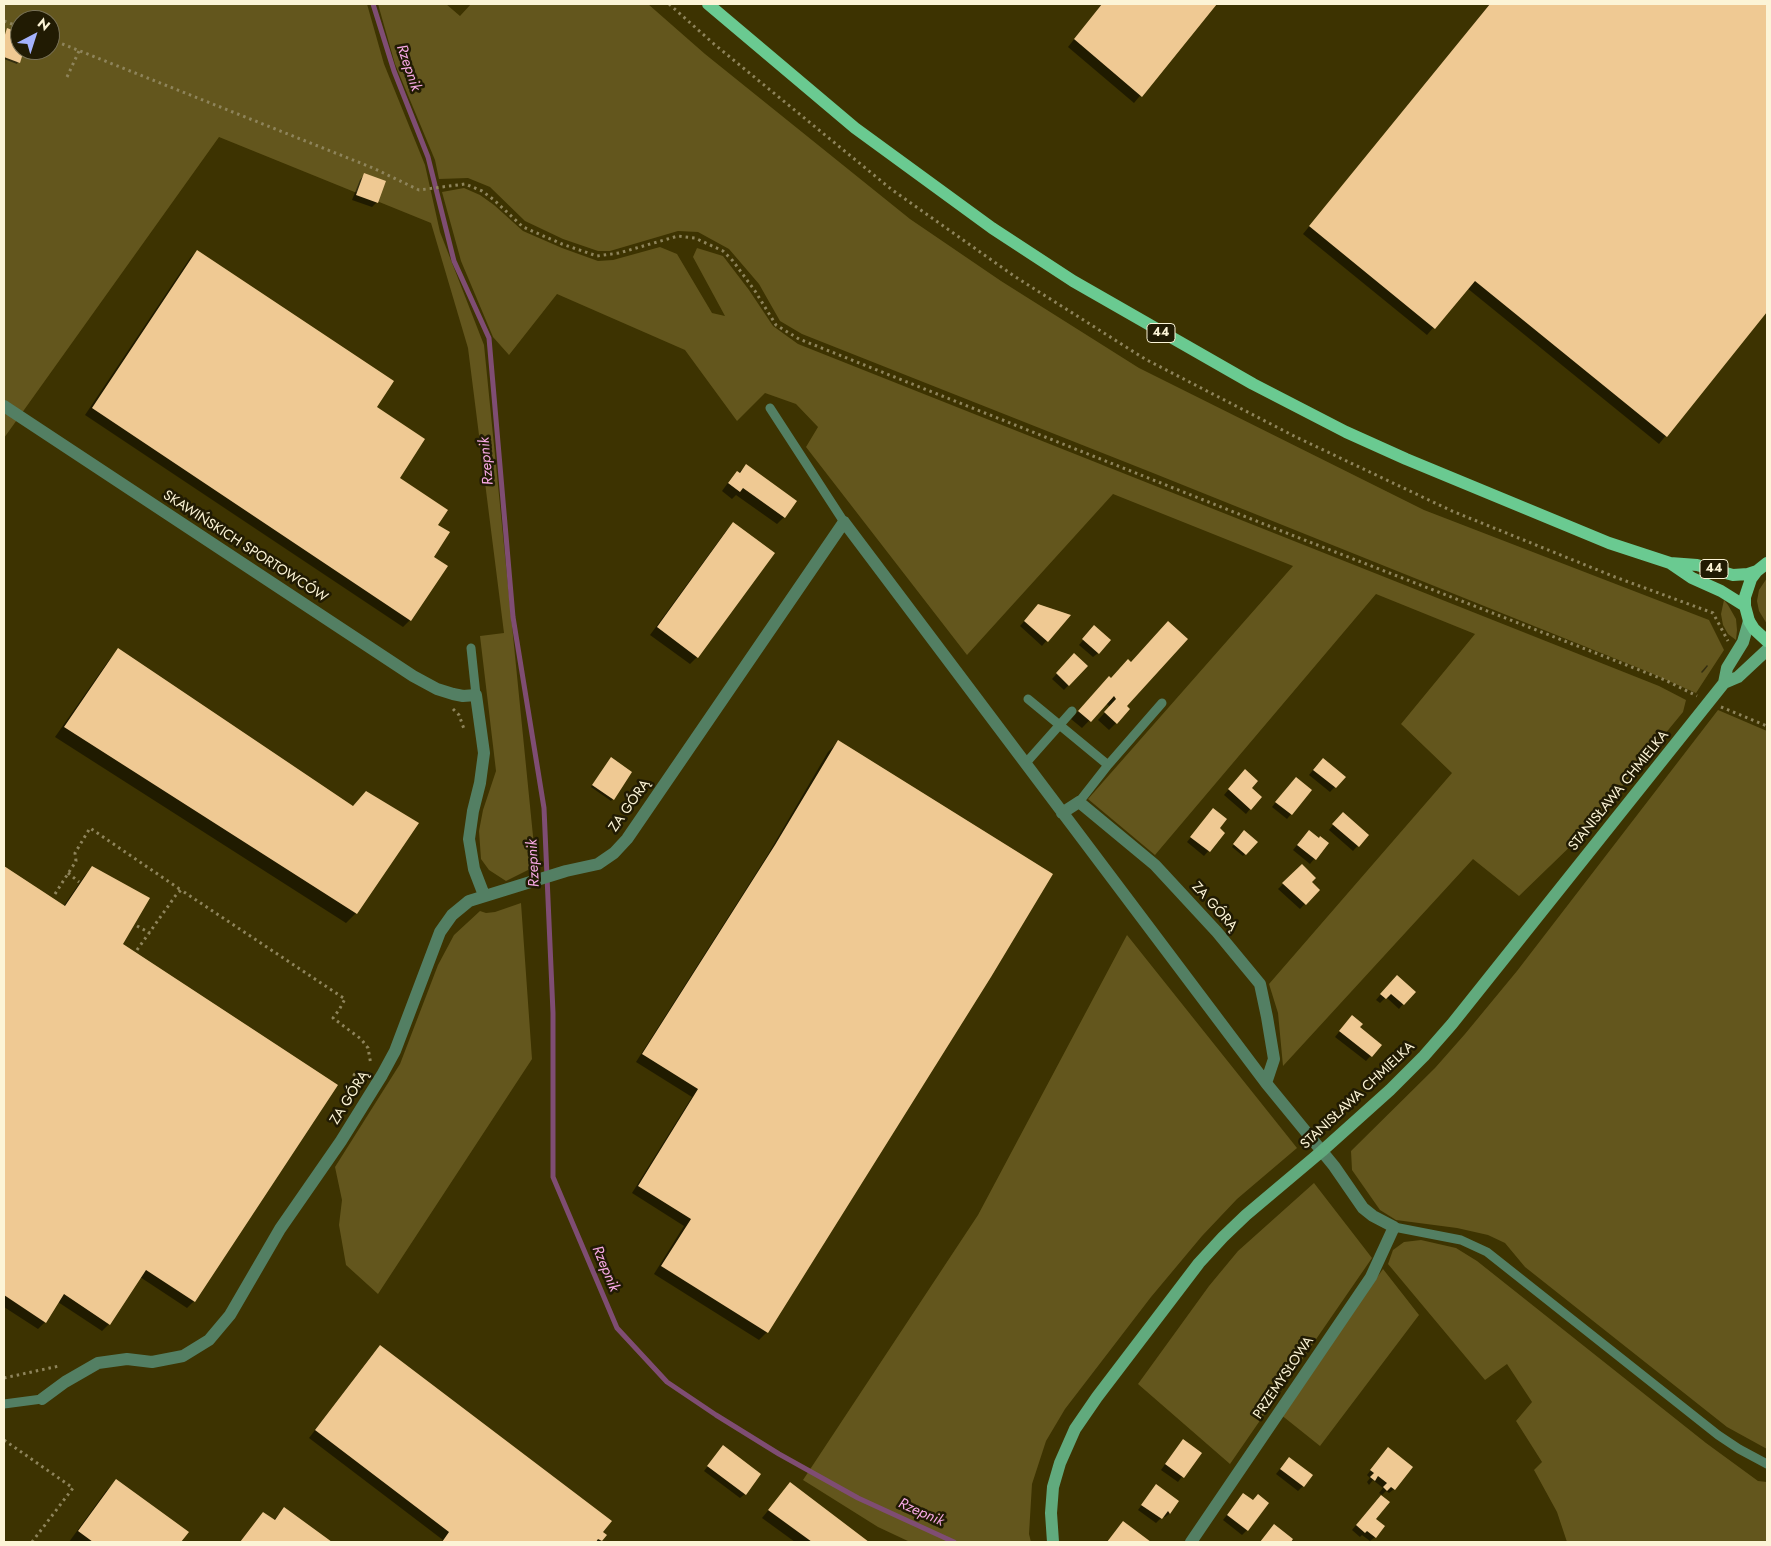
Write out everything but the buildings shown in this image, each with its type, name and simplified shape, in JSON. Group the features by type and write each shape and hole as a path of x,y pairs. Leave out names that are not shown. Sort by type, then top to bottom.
{"main road":[{"name":"44","path":"708,4 855,128 992,228 1065,276 1261,388 1346,432 1406,459 1609,543 1670,563 1698,565 1733,574 1748,574 1757,571"},
{"path":"1767,562 1757,571 1747,587 1745,606 1750,621 1760,636 1767,641"},
{"name":"44","path":"1670,563 1692,578 1721,591 1745,606"}],"street":[{"name":"SKAWIŃSKICH SPORTOWCÓW","path":"4,406 413,676 437,689 453,694 463,696 476,695"},
{"path":"844,522 1266,1083 1322,1151 1363,1208 1378,1219 1394,1227"},
{"name":"ZA GÓRĄ","path":"42,1399 65,1382 98,1362 127,1359 152,1362 183,1356 209,1340 230,1314 280,1229 341,1141 382,1075 395,1052 440,932 452,916 469,901 566,871 598,864 614,853 627,839 844,522"},
{"name":"STANISŁAWA CHMIELKA","path":"1053,1542 1051,1513 1053,1487 1060,1463 1075,1429 1091,1405 1199,1263 1246,1215 1390,1090 1424,1056 1452,1024 1710,702 1724,683 1727,668 1743,642 1750,621"},
{"name":"STANISŁAWA CHMIELKA","path":"1724,683 1738,677 1767,650"},
{"path":"476,695 484,753 483,767 472,812 469,839 474,869 484,896"},
{"path":"1062,812 1079,802"},
{"name":"ZA GÓRĄ","path":"1079,802 1155,865 1217,932 1260,984 1268,1017 1274,1059 1266,1083"},
{"name":"PRZEMYSŁOWA","path":"1195,1540 1371,1277 1394,1227"}],"lane":[{"path":"770,408 844,522"},
{"path":"471,648 476,695"},
{"path":"1028,699 1108,765"},
{"path":"1079,802 1108,765 1162,703"},
{"path":"1025,764 1072,710"},
{"path":"1394,1227 1461,1240 1487,1252 1718,1435 1767,1464"},
{"path":"4,1404 42,1399"}],"path":[{"path":"60,43 364,164 419,190 465,184 482,191 523,227 562,244 597,256 619,253 678,236 695,238 723,251 755,290 776,325 799,339 1289,534 1665,680 1710,702 1767,726"},
{"path":"67,77 79,51"},
{"path":"1713,614 1725,638 1733,647"},
{"path":"55,894 76,861 75,852 90,828 345,999 333,1018 361,1039 368,1048 371,1059 371,1071"},
{"path":"68,873 79,882"},
{"path":"137,950 182,890"},
{"path":"137,926 150,933"},
{"path":"353,1074 366,1082 369,1076"},
{"path":"4,1378 57,1367 66,1363"},
{"path":"4,1440 73,1488 32,1542"}],"shaded area":[{"path":"4,4 367,4 384,64 425,165 440,232 484,345 536,866 506,881 489,870 481,859 479,831 483,810 496,771 480,636 504,633 468,348 431,223 219,137 4,438"},
{"path":"378,4 446,4 460,16 471,4 648,4 705,54 910,219 1001,281 1139,368 1424,510 1709,620 1724,650 1696,693 1646,671 1153,473 802,334 780,321 759,284 729,249 698,232 678,231 610,251 598,251 563,239 525,221 490,187 468,178 439,179 435,160 395,64"},
{"path":"464,188 480,195 494,205 523,231 598,261 613,260 660,247 677,254 712,313 725,316 693,257 697,248 723,256 773,326 798,344 1659,686 1686,700 1683,712 1581,836 1519,896 1473,859 1283,1066 1278,1013 1269,984 1452,773 1401,724 1475,634 1376,594 1155,855 1088,799 1293,566 1113,494 967,655 806,447 818,427 796,404 765,393 737,421 685,350 557,294 509,355 493,337 461,261 442,192"},
{"path":"1767,578 1767,624 1759,611 1757,601 1759,590"},
{"path":"1724,600 1736,619 1736,640 1728,634 1723,625 1721,614"},
{"path":"1718,710 1767,731 1767,1449 1727,1427 1525,1267 1505,1243 1488,1235 1457,1228 1396,1220 1380,1210 1352,1170 1351,1151 1435,1068 1465,1034 1517,971"},
{"path":"521,903 532,1059 378,1294 346,1265 339,1225 342,1200 335,1167 400,1064 438,965 454,935 480,911 486,913 495,912"},
{"path":"1127,935 1297,1148 1237,1199 1202,1236 1151,1297 1065,1409 1046,1441 1032,1484 1029,1534 1031,1542 910,1542 878,1527 803,1480 978,1215"},
{"path":"1314,1183 1372,1258 1230,1464 1138,1384 1209,1286 1238,1251"},
{"path":"1421,1240 1456,1248 1477,1261 1706,1443 1758,1481 1767,1482 1767,1542 1567,1542 1557,1512 1534,1470 1542,1462 1516,1421 1532,1402 1507,1364 1485,1380 1388,1264 1393,1250 1404,1242"},
{"path":"1383,1269 1419,1315 1320,1446 1280,1414"}],"waterway":[{"name":"Rzepnik","path":"373,4 394,71 428,157 454,261 489,338 513,617 544,808 553,1013 553,1177 617,1328 667,1382 779,1454 858,1498 954,1542"}]}
